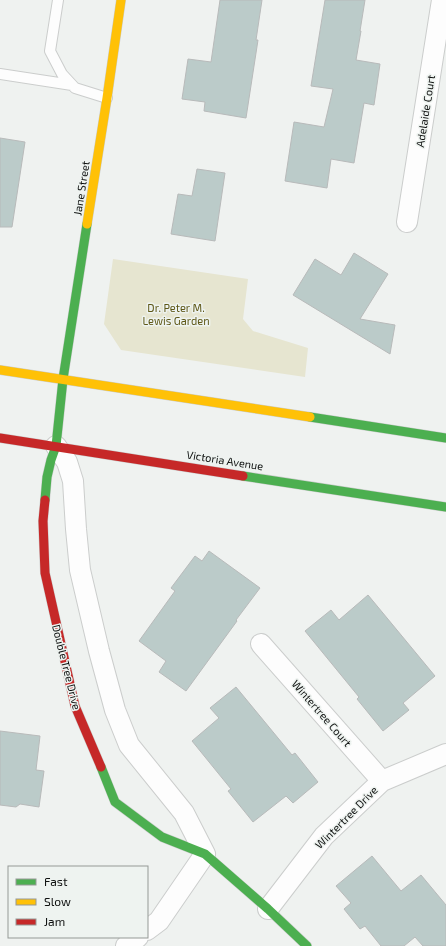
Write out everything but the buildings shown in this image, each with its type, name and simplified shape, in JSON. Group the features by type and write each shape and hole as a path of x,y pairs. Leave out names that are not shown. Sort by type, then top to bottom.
{"street":[{"name":"Jane Street","path":"63,379 122,0"},
{"name":"Adelaide Court","path":"407,222 442,0"},
{"path":"0,370 446,438"},
{"name":"Double Tree Drive","path":"63,379 56,446 51,460 48,477 43,521 45,573 75,706 115,802 162,837 205,854 268,908 307,946"},
{"name":"Victoria Avenue","path":"0,438 446,507"},
{"name":"Double Tree Drive","path":"56,446 67,462 73,481 80,570 99,651 115,710 130,745 184,814 205,854"},
{"name":"Wintertree Court","path":"261,644 382,781"},
{"name":"Wintertree Drive","path":"268,908 324,836 382,781 446,754"},
{"path":"148,929 159,921 205,854"},
{"path":"126,946 137,938"}],"lane":[{"path":"58,0 50,51 62,74 75,88 107,98"},
{"path":"0,74 72,85"}],"green space":[{"name":"Dr. Peter M. Lewis Garden","path":"113,259 248,279 243,319 253,331 308,348 305,377 121,350 104,324"}],"traffic: fast":[{"path":"45,500 47,477 56,446 63,379 87,224"},
{"path":"310,417 446,438"},
{"path":"243,476 446,507"},
{"path":"101,767 115,802 162,837 205,854 268,909 307,946"}],"traffic: slow":[{"path":"87,224 121,0"},
{"path":"0,370 310,417"}],"traffic: jam":[{"path":"0,438 243,476"},
{"path":"45,500 43,521 45,573 75,706 101,767"}]}
